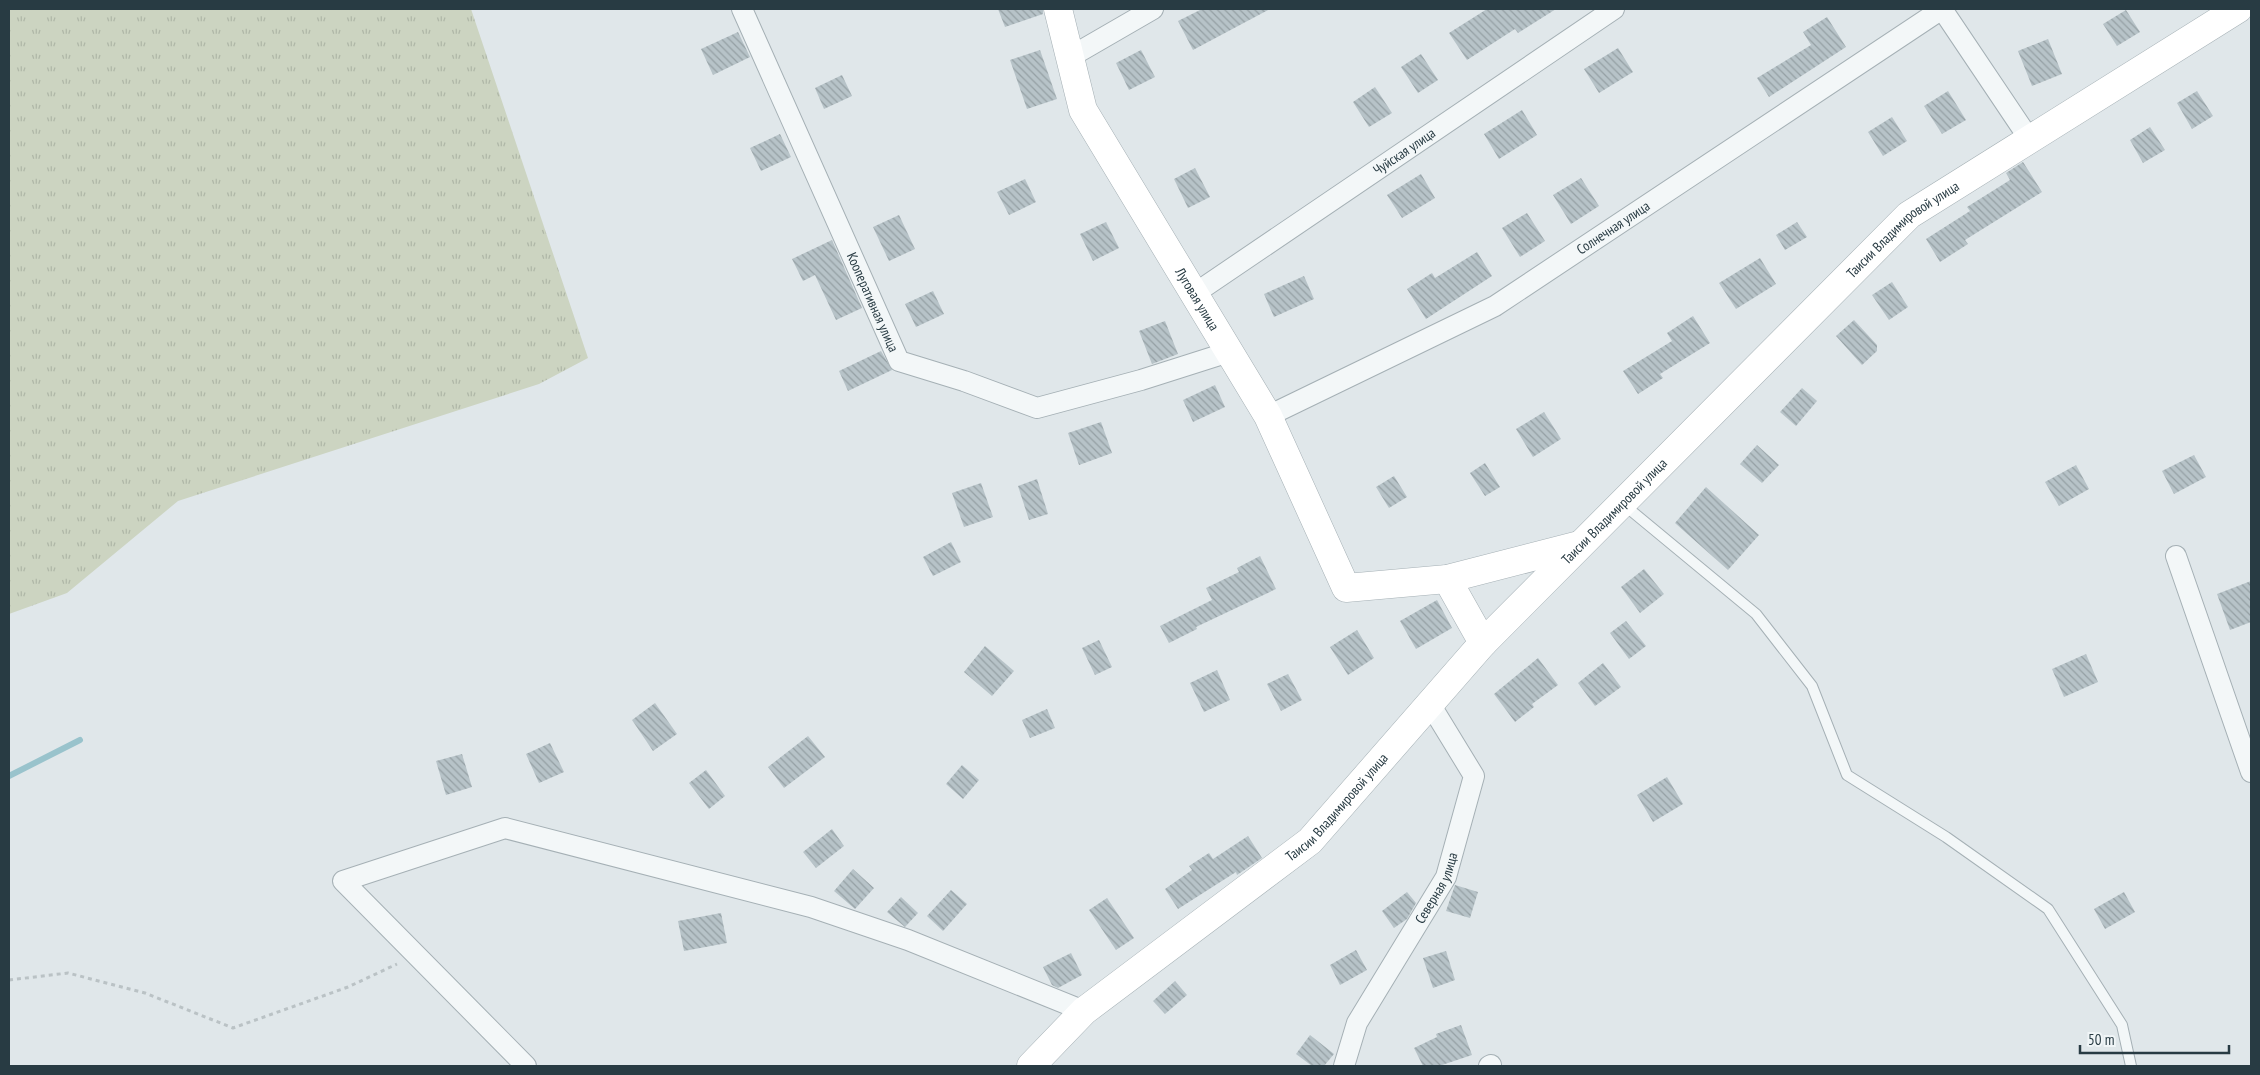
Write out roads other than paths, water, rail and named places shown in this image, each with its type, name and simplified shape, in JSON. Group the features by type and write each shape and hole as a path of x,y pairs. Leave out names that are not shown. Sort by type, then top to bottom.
{"street":[{"name":"Кооперативная улица","path":"742,9 899,362 964,381 1037,408 1141,380 1229,352"},
{"name":"Луговая улица","path":"1058,9 1083,110 1268,416 1346,588 1448,579"},
{"path":"1070,57 1153,9"},
{"name":"Чуйская улица","path":"1194,294 1614,9"},
{"path":"1942,9 2030,140"},
{"name":"Солнечная улица","path":"1268,416 1495,306 1942,9"},
{"name":"Таисии Владимировой улица","path":"1031,1066 1084,1011 1310,841 1483,642 1909,215 2238,9"},
{"path":"1483,642 1448,579 1581,545"},
{"path":"2176,556 2251,772"},
{"name":"Северная улица","path":"1344,1066 1357,1023 1446,877 1474,776 1430,704"},
{"path":"526,1066 343,881 505,828 811,907 908,940 1084,1011"}],"lane":[{"path":"1622,503 1756,614 1812,686 1847,775 1946,837 2048,909 2122,1025 2131,1066"}],"waterway":[{"path":"9,776 80,740"}]}
